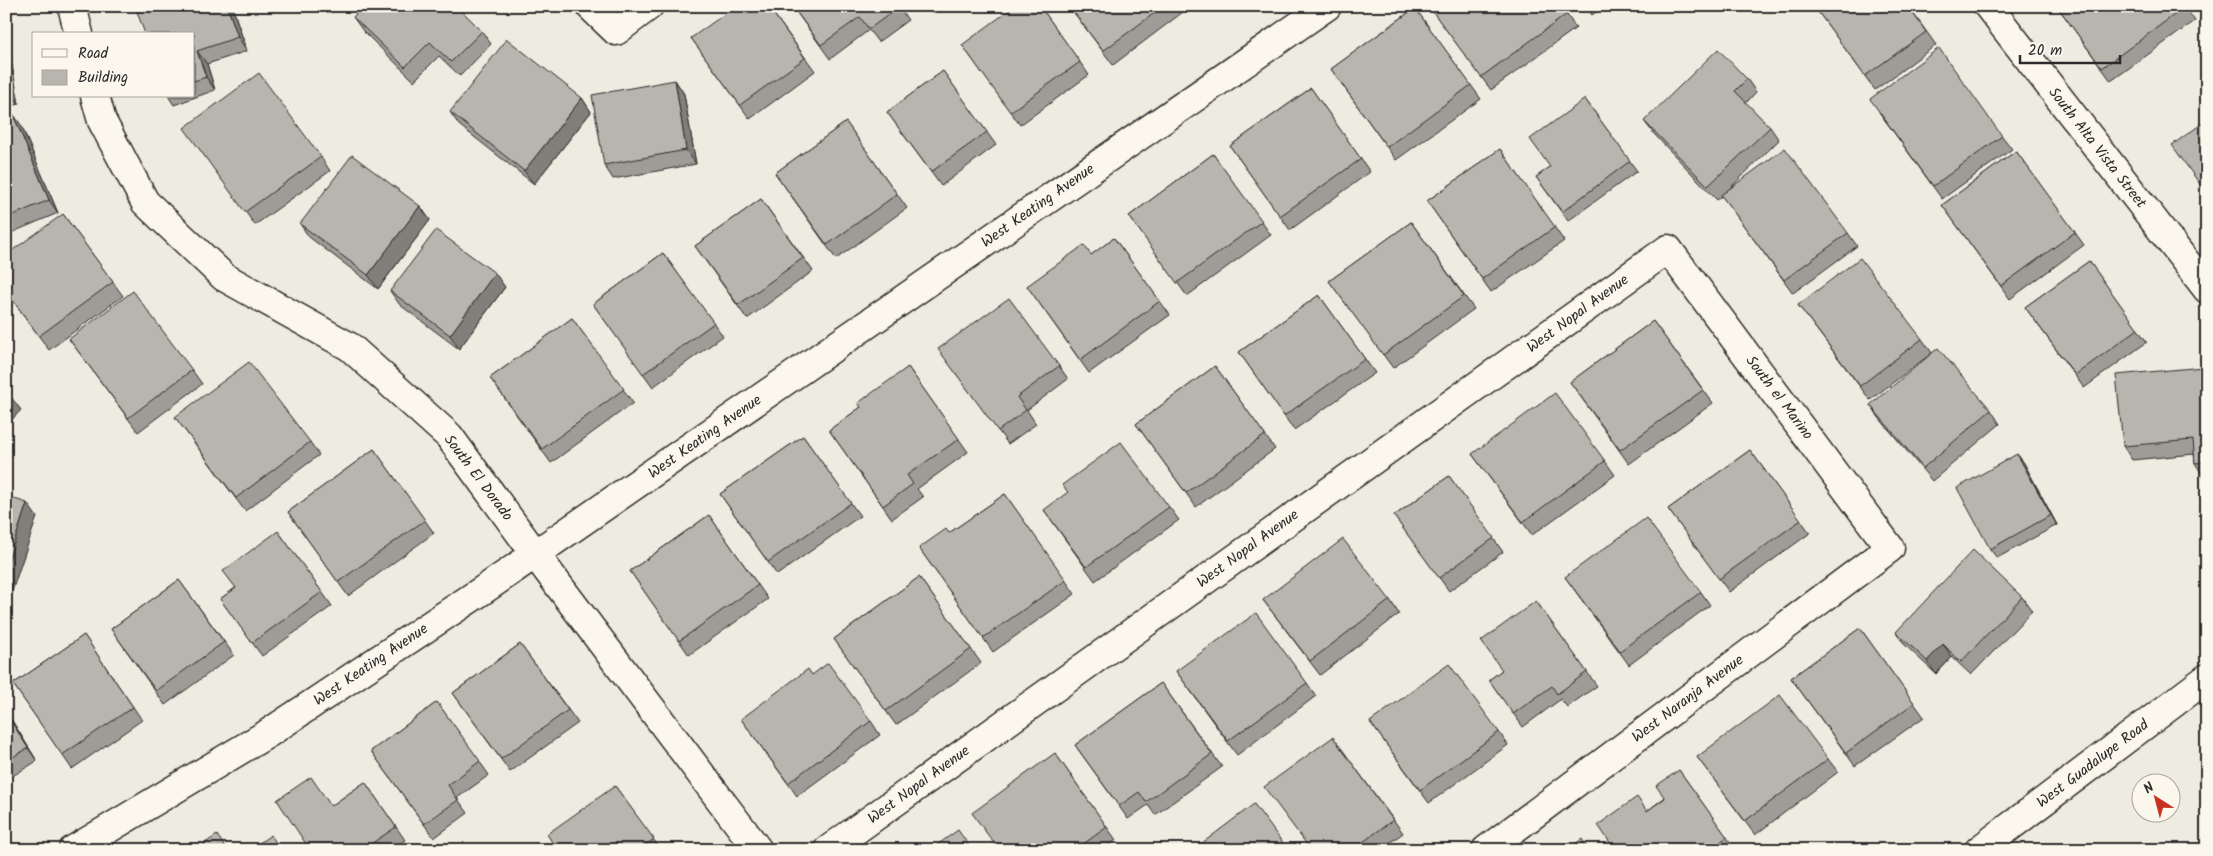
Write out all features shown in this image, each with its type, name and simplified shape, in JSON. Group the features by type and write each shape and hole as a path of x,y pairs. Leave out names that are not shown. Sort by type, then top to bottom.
{"street":[{"path":"72,6 78,32"},
{"path":"590,6 616,31 650,6"},
{"name":"West Keating Avenue","path":"72,850 267,734 534,554 1327,6"},
{"name":"South Alta Vista Street","path":"1988,6 2207,289"},
{"name":"South El Dorado","path":"96,98 102,121 146,202 224,276 350,347 449,436 534,554 758,850"},
{"name":"South el Marino","path":"1668,249 1890,548"},
{"name":"West Nopal Avenue","path":"828,850 1668,249"},
{"name":"West Naranja Avenue","path":"1486,850 1890,548"},
{"name":"West Guadalupe Road","path":"1979,850 2207,678"}],"building":[{"path":"135,6 227,6 238,37 197,51 206,77 195,81 195,32 144,32"},
{"path":"364,6 457,6 482,31 451,62 430,42 405,67 353,17"},
{"path":"736,6 768,6 805,58 740,105 691,38"},
{"path":"792,6 899,7 869,29 860,17 821,45"},
{"path":"1015,6 1040,6 1080,62 1010,112 962,45"},
{"path":"1069,6 1164,6 1103,51"},
{"path":"1432,6 1561,6 1567,14 1481,77 1430,8"},
{"path":"1821,6 1908,6 1926,32 1865,76 1816,9"},
{"path":"2057,6 2184,6 2185,7 2102,68"},
{"path":"1415,8 1471,85 1387,147 1331,69"},
{"path":"507,39 582,98 524,171 450,112"},
{"path":"1939,48 2002,136 1933,186 1870,99"},
{"path":"1718,49 1747,79 1735,91 1770,127 1708,186 1644,121"},
{"path":"943,71 987,132 931,172 887,112"},
{"path":"6,72 10,91 6,92"},
{"path":"259,73 321,157 245,212 184,128"},
{"path":"675,80 686,150 604,165 592,95"},
{"path":"1311,88 1361,159 1280,216 1230,146"},
{"path":"1585,99 1630,161 1562,212 1536,177 1550,167 1530,139"},
{"path":"12,112 49,200 6,218 6,114"},
{"path":"2207,120 2207,194 2172,145"},
{"path":"846,122 897,194 827,245 775,173"},
{"path":"1785,148 1848,233 1784,280 1721,195"},
{"path":"1500,149 1555,227 1482,279 1427,201"},
{"path":"2016,151 2075,232 2001,286 1942,205"},
{"path":"1213,154 1262,221 1177,283 1129,216"},
{"path":"352,155 420,206 368,275 300,224"},
{"path":"761,199 803,258 738,305 695,246"},
{"path":"63,214 113,282 39,336 6,291 6,255"},
{"path":"1411,222 1464,296 1383,355 1329,281"},
{"path":"436,230 495,273 450,335 390,291"},
{"path":"1114,238 1160,301 1080,360 1027,286 1084,245 1091,255"},
{"path":"663,253 714,323 643,374 593,304"},
{"path":"1860,258 1922,339 1860,386 1798,305"},
{"path":"2089,261 2138,329 2075,375 2025,307"},
{"path":"133,291 192,370 128,418 69,339"},
{"path":"1319,295 1365,359 1284,416 1239,352"},
{"path":"1009,298 1059,366 1017,397 1026,410 998,431 938,349"},
{"path":"572,318 624,389 542,449 490,378"},
{"path":"1653,321 1703,390 1620,450 1570,382"},
{"path":"1938,348 1991,410 1923,468 1870,405"},
{"path":"249,362 310,442 236,498 175,417"},
{"path":"1215,366 1265,435 1186,493 1136,424"},
{"path":"908,367 959,439 907,475 913,484 883,506 829,430 861,407 858,403"},
{"path":"2203,367 2207,400 2207,462 2195,463 2193,440 2123,446 2116,375"},
{"path":"6,392 11,397 6,402"},
{"path":"1555,393 1605,461 1523,522 1472,454"},
{"path":"803,436 851,503 768,562 720,494"},
{"path":"1121,442 1169,507 1086,567 1044,510 1068,492 1062,485"},
{"path":"374,449 425,520 338,582 288,512"},
{"path":"1750,450 1801,520 1719,579 1668,509"},
{"path":"2017,454 2051,515 1990,549 1957,488"},
{"path":"1449,476 1494,538 1439,578 1394,516"},
{"path":"1005,494 1066,580 983,638 919,548 946,529 949,533"},
{"path":"6,496 27,503 6,567"},
{"path":"709,515 758,585 679,641 630,571"},
{"path":"1646,518 1701,592 1620,651 1565,577"},
{"path":"278,531 322,592 252,643 220,599 236,588 223,571"},
{"path":"1343,539 1390,600 1310,661 1263,600"},
{"path":"1973,550 2022,597 1961,662 1943,644 1927,661 1896,632"},
{"path":"919,577 971,649 886,711 834,639"},
{"path":"179,580 224,642 156,691 111,629"},
{"path":"1536,601 1587,672 1557,694 1552,686 1513,714 1489,680 1502,670 1481,641"},
{"path":"1256,613 1307,683 1228,741 1176,671"},
{"path":"1860,628 1914,703 1846,753 1791,678"},
{"path":"84,635 133,707 62,755 13,684"},
{"path":"520,644 568,710 501,759 453,693"},
{"path":"828,663 871,721 788,783 741,719 808,669 812,675"},
{"path":"1449,664 1499,732 1420,790 1370,722"},
{"path":"1161,683 1212,754 1146,802 1139,792 1119,806 1075,745"},
{"path":"1780,695 1828,759 1745,821 1697,757"},
{"path":"437,702 480,761 448,785 458,800 424,824 371,751"},
{"path":"6,713 28,748 6,761"},
{"path":"1333,737 1393,820 1352,850 1311,850 1264,787"},
{"path":"1055,753 1107,827 1075,850 999,850 972,813"},
{"path":"1679,770 1727,837 1709,850 1615,850 1598,825 1637,797 1647,811 1665,798 1656,786"},
{"path":"311,777 331,806 365,782 396,827 362,850 310,850 277,800"},
{"path":"615,786 654,839 639,850 557,850 547,834"},
{"path":"1254,804 1288,850 1193,850"},
{"path":"958,830 972,850 930,850"},
{"path":"217,835 227,850 195,850"},
{"path":"271,835 281,850 249,850"},
{"path":"1582,839 1589,850 1567,850"}]}
